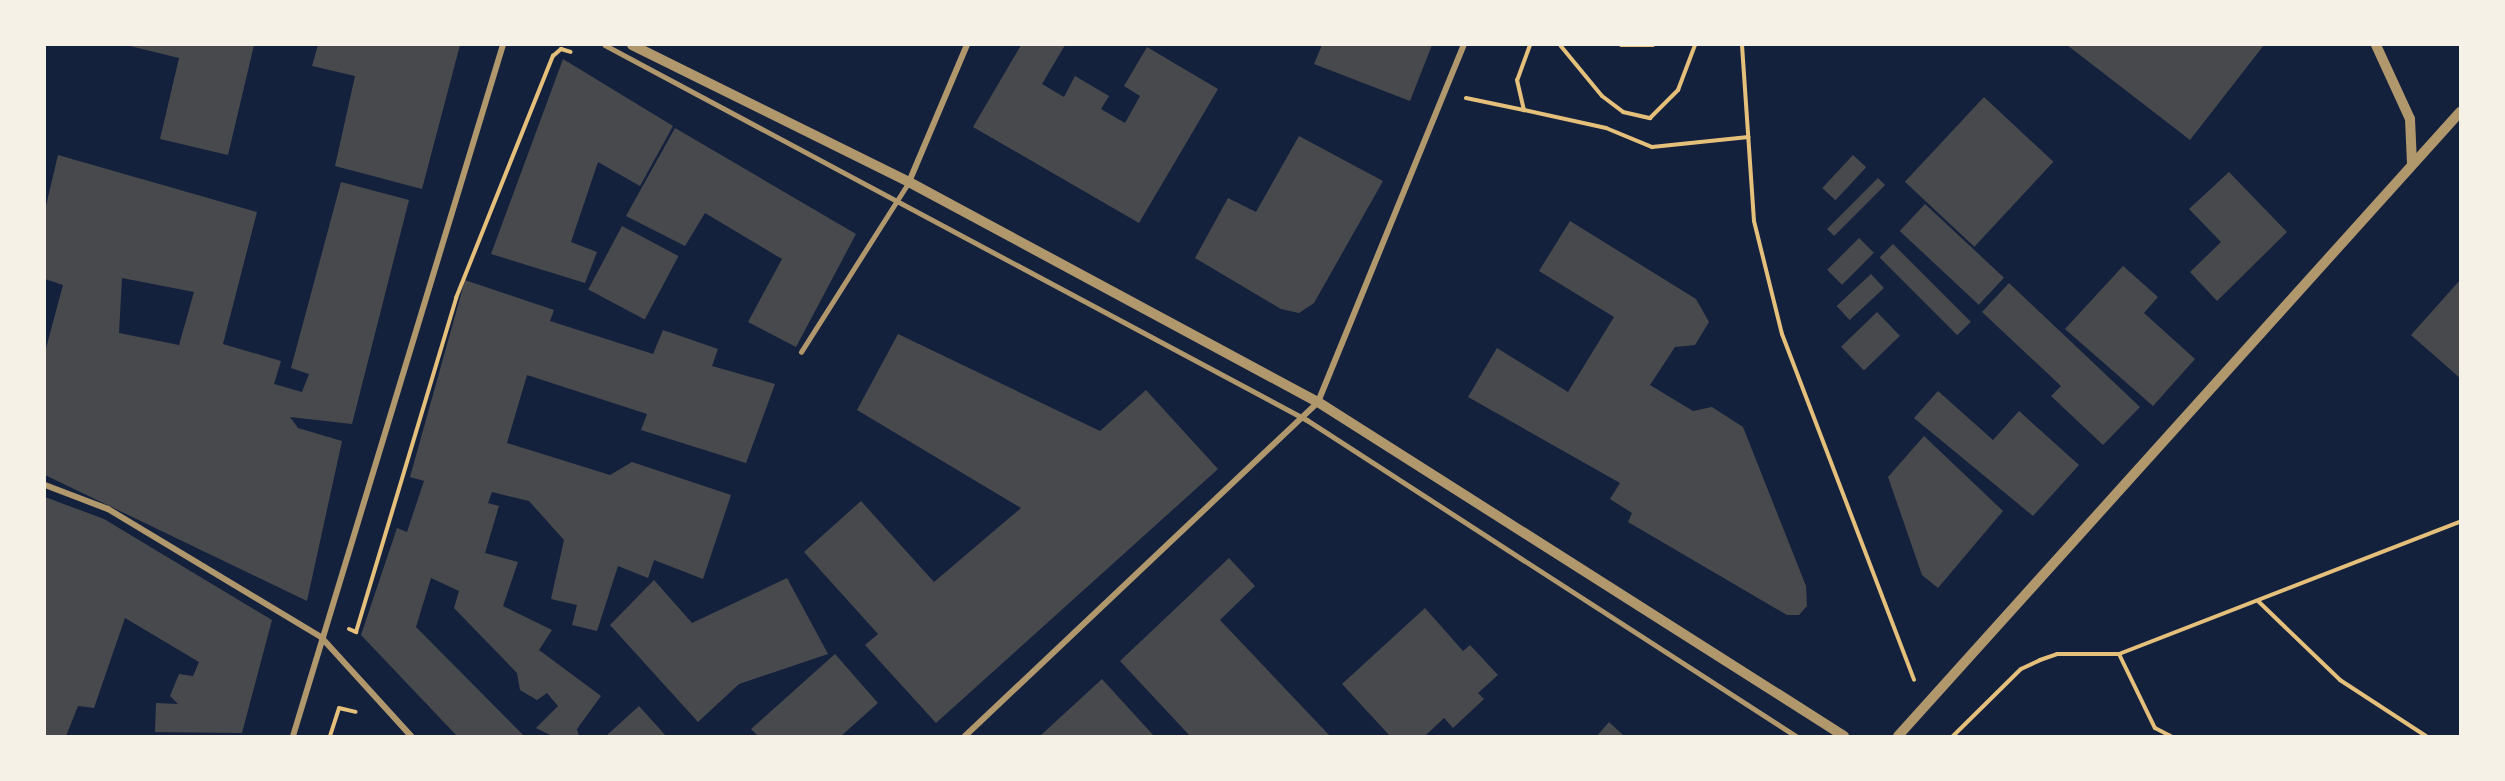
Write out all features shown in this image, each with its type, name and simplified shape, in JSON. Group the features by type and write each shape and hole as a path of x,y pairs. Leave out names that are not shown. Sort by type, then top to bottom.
{"street":[{"path":"293,736 321,637 502,45"},
{"path":"632,45 909,182 1318,402 1844,736"},
{"path":"909,182 966,45"},
{"path":"965,736 1304,418 1318,402 1464,45"},
{"path":"2376,45 2410,119 2412,163"},
{"path":"1898,736 2460,112"},
{"path":"45,485 108,509 321,637 411,736"}],"lane":[{"path":"605,45 1304,418 1796,736"},
{"path":"801,352 909,182"}],"path":[{"path":"1524,110 1517,80 1530,45"},
{"path":"1560,45 1602,96 1623,112 1650,118 1678,90 1695,45"},
{"path":"1621,45 1653,45"},
{"path":"1742,45 1754,221 1782,334 1924,706"},
{"path":"356,632 456,298 553,56 561,49 571,52"},
{"path":"1444,93 1606,128 1652,147 1748,137"},
{"path":"1953,736 2021,669 2057,654 2119,654 2460,522"},
{"path":"2258,601 2340,680 2426,736"},
{"path":"2119,654 2156,728 2171,736"},
{"path":"330,736 339,708"}],"building":[{"path":"126,45 254,45 228,155 160,139 179,58"},
{"path":"318,45 460,45 422,189 335,166 355,76 312,66"},
{"path":"1021,45 1065,45 1042,84 1064,97 1075,76 1109,96 1101,109 1125,123 1140,96 1124,86 1147,47 1218,89 1139,223 973,127"},
{"path":"1322,45 1432,45 1410,101 1314,64"},
{"path":"2067,45 2264,45 2190,140"},
{"path":"563,59 673,126 640,186 598,162 571,242 597,252 585,283 491,254"},
{"path":"1984,97 2053,162 1974,247 1905,182"},
{"path":"675,128 856,234 796,347 748,322 782,259 705,213 685,246 626,216"},
{"path":"1299,136 1383,181 1314,303 1299,313 1281,309 1195,258 1228,198 1256,212"},
{"path":"58,155 257,212 223,344 281,361 274,384 302,392 309,374 291,368 341,182 409,200 352,424 290,417 298,428 342,441 307,601 45,475 45,352 63,285 45,279 45,210","holes":["122,278 194,292 179,345 119,333"]},
{"path":"1853,155 1866,167 1835,200 1822,188"},
{"path":"2229,172 2287,232 2217,301 2190,272 2221,242 2189,209"},
{"path":"1878,178 1885,185 1834,236 1827,229"},
{"path":"1925,204 2004,278 1979,305 1900,231"},
{"path":"1570,221 1696,299 1709,322 1695,345 1675,347 1650,385 1693,411 1712,407 1743,427 1806,586 1807,606 1799,615 1787,615 1628,522 1632,513 1610,499 1620,483 1468,397 1497,348 1568,392 1614,317 1539,271"},
{"path":"622,226 679,256 645,320 588,290"},
{"path":"1859,238 1874,253 1842,285 1827,270"},
{"path":"1893,244 1971,322 1957,335 1880,257"},
{"path":"2123,266 2158,297 2144,313 2195,359 2153,406 2065,329"},
{"path":"1871,274 1884,288 1850,320 1837,306"},
{"path":"465,280 554,310 550,321 653,354 663,330 718,349 712,366 775,384 746,463 641,430 647,414 527,375 507,443 610,475 632,462 731,495 703,579 654,560 648,578 618,566 597,631 572,625 577,605 551,599 564,540 529,501 492,492 488,503 499,506 485,553 518,562 503,606 552,630 539,650 601,696 577,729 579,736 552,736 536,728 558,706 547,693 537,700 520,690 517,673 454,608 459,591 431,578 416,627 524,736 457,736 361,635 397,528 407,532 424,481 410,477"},
{"path":"2460,280 2460,378 2411,335"},
{"path":"2009,283 2140,407 2103,445 2051,396 2061,386 1982,312"},
{"path":"1877,312 1900,336 1864,370 1841,347"},
{"path":"898,334 1100,431 1146,390 1218,469 936,723 865,645 878,634 804,552 861,501 934,582 1021,508 857,410"},
{"path":"1938,391 1993,440 2019,411 2079,465 2033,516 1914,418"},
{"path":"1924,436 2003,511 1938,588 1922,575 1888,477"},
{"path":"45,497 104,519 272,620 242,733 155,732 156,703 178,704 170,696 179,674 193,676 199,662 125,618 94,708 78,706 66,736 45,736"},
{"path":"1229,558 1255,586 1220,620 1330,736 1190,736 1120,661"},
{"path":"787,578 828,654 739,684 698,722 610,625 654,580 692,623"},
{"path":"1425,608 1463,651 1470,645 1498,675 1478,693 1484,699 1453,728 1444,718 1425,736 1390,736 1342,684"},
{"path":"835,654 878,703 841,736 758,736 751,729"},
{"path":"1102,679 1154,736 1040,736"},
{"path":"639,706 666,736 606,736"},
{"path":"1609,722 1624,736 1597,736"}]}
